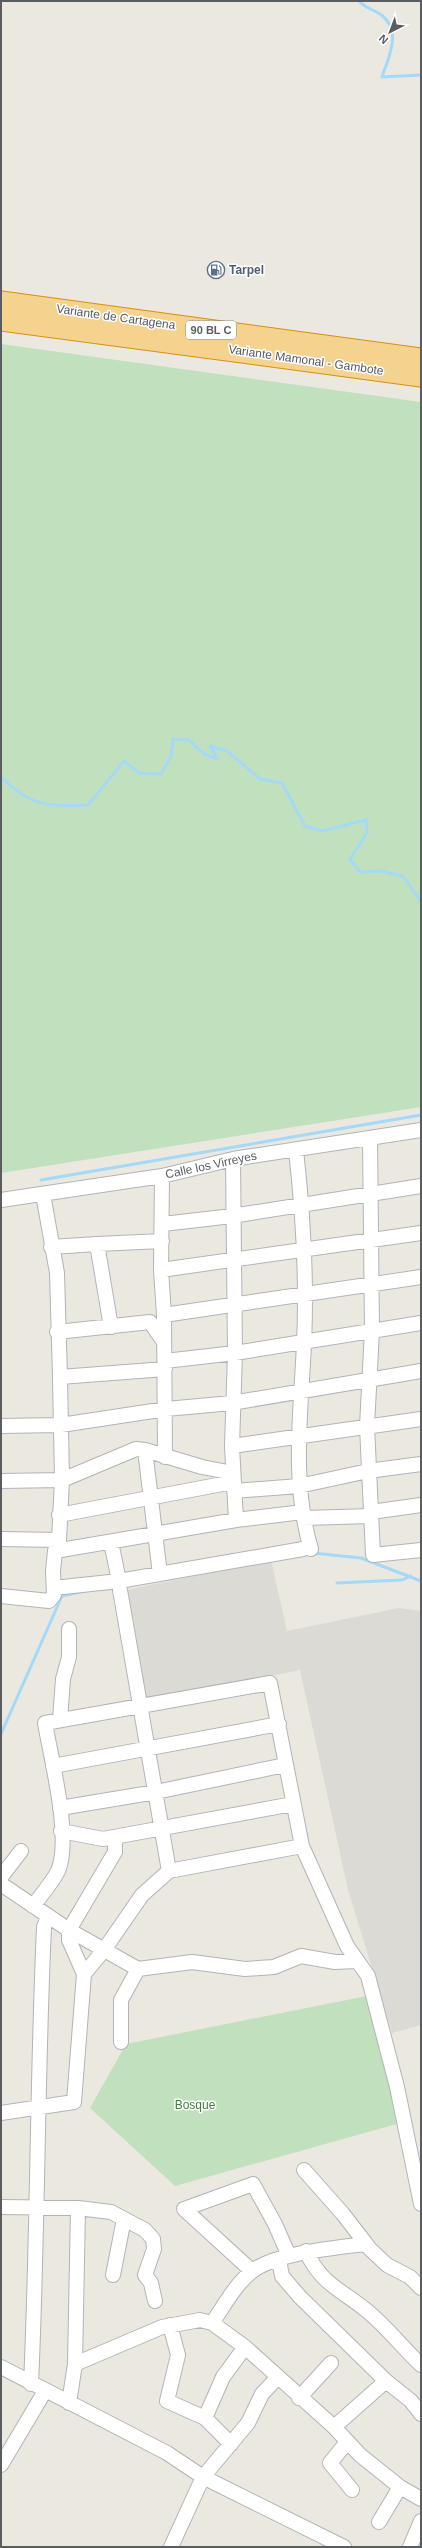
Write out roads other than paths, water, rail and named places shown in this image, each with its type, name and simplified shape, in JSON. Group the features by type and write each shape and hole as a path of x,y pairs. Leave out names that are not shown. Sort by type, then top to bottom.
{"highway":[{"name":"Variante de Cartagena","path":"1,302 421,359"},
{"name":"Variante Mamonal - Gambote","path":"1,320 421,376"}],"street":[{"name":"Calle los Virreyes","path":"1,1200 162,1176 233,1159 421,1130"},
{"path":"370,1138 372,1330 368,1379 367,1426 372,1555 421,1550"},
{"path":"54,1588 119,1585 160,1574 310,1547 303,1515 299,1486 301,1390 304,1342 304,1296 302,1205 296,1150"},
{"path":"233,1159 232,1216 235,1353 232,1403 232,1446 236,1520"},
{"path":"162,1176 161,1270 164,1317 166,1409 165,1457"},
{"path":"162,1224 232,1216 421,1186"},
{"path":"1,1596 49,1601 53,1597 54,1588 62,1480 60,1377 57,1332 57,1273 51,1247 43,1194"},
{"path":"161,1270 234,1261 303,1249 371,1241 421,1233"},
{"path":"51,1247 162,1241"},
{"path":"97,1244 111,1327"},
{"path":"57,1332 150,1322 164,1317 421,1277"},
{"path":"150,1322 164,1342"},
{"path":"60,1377 165,1365 421,1323"},
{"path":"1,1426 61,1425 166,1409 232,1403 301,1390 421,1371"},
{"path":"232,1446 421,1419"},
{"path":"1,1481 62,1480 128,1451 145,1450 233,1482"},
{"path":"145,1450 160,1574"},
{"path":"59,1514 150,1496 233,1482 299,1486 368,1471 421,1464"},
{"path":"1,1540 57,1546 111,1542 154,1533 236,1520 303,1515 371,1514 421,1506"},
{"path":"111,1542 141,1704 169,1870"},
{"path":"60,1720 63,1679 69,1657 69,1629"},
{"path":"33,1906 58,1871 61,1857 60,1808 45,1723 141,1704 270,1683 302,1846 346,1946 368,1976 397,2087 421,2204"},
{"path":"53,1766 148,1750 279,1724"},
{"path":"60,1808 156,1792 285,1765"},
{"path":"61,1831 103,1839 115,1838 293,1804"},
{"path":"1,2113 74,2102 84,1974 69,1940 69,1930 115,1852 115,1838"},
{"path":"84,1974 104,1950 142,1895 169,1870 302,1846"},
{"path":"1,1877 21,1851"},
{"path":"1,1884 69,1930 138,1969 192,1962 245,1969 274,1967 301,1956 335,1962 356,1961"},
{"path":"31,2384 37,2208 37,2107 44,1926 48,1916"},
{"path":"121,2042 121,2000 138,1969"},
{"path":"304,2170 343,2214 365,2244 387,2265 410,2277 421,2288"},
{"path":"252,2271 184,2209 253,2184 275,2224 284,2258 282,2276 289,2286 386,2381 411,2401 421,2414"},
{"path":"1,2207 78,2208 111,2212 145,2230 153,2239 154,2249 145,2275 151,2283 155,2301"},
{"path":"70,2403 75,2364 78,2208"},
{"path":"113,2275 124,2219"},
{"path":"212,2324 233,2293 252,2271 284,2258 306,2252 365,2244"},
{"path":"306,2252 314,2269 324,2280 367,2311 421,2365"},
{"path":"75,2364 142,2334 170,2325 200,2320 212,2324 224,2330 245,2347 277,2378 334,2427 347,2442 400,2487 421,2499"},
{"path":"170,2325 178,2355 167,2401 205,2418 231,2444"},
{"path":"205,2418 223,2377 245,2347"},
{"path":"300,2398 331,2363"},
{"path":"1,2367 31,2384 167,2453 203,2476 344,2547"},
{"path":"170,2547 203,2476 253,2416 262,2394 277,2378"},
{"path":"334,2427 386,2381"},
{"path":"1,2465 45,2391"},
{"path":"347,2442 330,2463 352,2490"},
{"path":"380,2522 400,2487"},
{"path":"410,2547 421,2521"}],"waterway":[{"path":"359,1 366,7 380,14 387,20 391,28 393,35 391,52 382,77 421,75"},
{"path":"1,777 21,794 40,803 62,806 88,805 124,761 139,773 161,774 171,756 173,739 189,740 204,754 218,759 210,746 227,751 260,779 282,783 305,826 322,831 366,820 367,833 350,859 360,872 381,871 403,876 421,902"},
{"path":"41,1180 421,1115"},
{"path":"313,1553 361,1558 421,1581"},
{"path":"337,1583 402,1580 411,1576"},
{"path":"1,1734 62,1596 85,1591"}],"place":[{"name":"Tarpel","path":"216,270"}],"park label":[{"name":"Bosque","path":"195,2105"}]}
